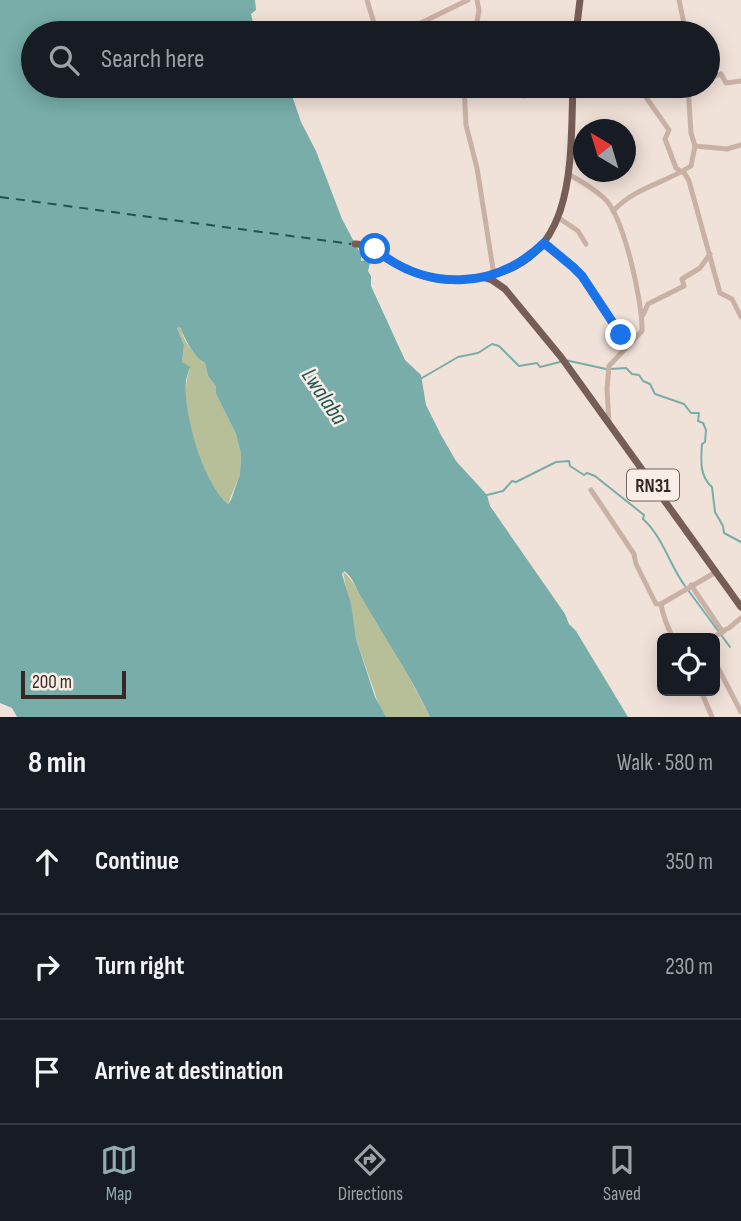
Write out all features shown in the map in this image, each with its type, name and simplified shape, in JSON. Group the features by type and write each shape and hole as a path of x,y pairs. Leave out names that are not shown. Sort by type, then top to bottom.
{"main road":[{"path":"577,21 580,0"},
{"path":"355,244 375,249 392,262 433,278 446,280 494,275 508,270 531,255 544,243 559,218 568,174 572,98"},
{"path":"505,289 503,279 508,270"},
{"path":"482,277 505,289"},
{"name":"RN31","path":"505,289 563,360 741,607"}],"street":[{"path":"367,0 373,21"},
{"path":"425,21 468,0"},
{"path":"477,0 477,21"},
{"path":"679,0 683,21"},
{"path":"720,74 726,83 741,81"},
{"path":"465,98 466,125 477,168 494,275"},
{"path":"646,98 669,130 665,139 676,168 689,181 720,293 732,299 741,317"},
{"path":"612,211 633,193 682,173 693,162 695,146 691,133 689,98"},
{"path":"695,146 727,149 741,145"},
{"path":"568,174 588,184 604,198 612,211 625,236 643,315 642,331 609,366 607,389 610,426"},
{"path":"559,218 578,231 586,244"},
{"path":"544,243 582,276 629,345"},
{"path":"643,315 649,304 684,286 682,279 700,268 710,254"},
{"path":"591,490 634,555 655,603 661,604 716,572"},
{"path":"691,585 724,631"},
{"path":"661,604 663,618 671,633"},
{"path":"720,633 741,618"},
{"path":"720,672 741,712"},
{"path":"703,696 712,717"}],"green space":[{"path":"179,326 188,345 205,363 208,376 216,386 216,394 236,434 241,454 240,474 228,504 209,478 194,440 186,400 190,369 182,362 184,345 177,328"},
{"path":"343,572 373,614 430,717 386,717 380,708 356,639"}],"water":[{"name":"Lwalaba","path":"0,0 255,0 256,10 251,14 253,21 21,21 21,98 293,98 342,219 361,255 361,261 367,260 370,263 368,271 371,286 405,360 421,375 426,405 441,435 456,461 487,495 490,506 565,614 628,717 430,717 406,671 344,571 342,574 351,604 356,639 375,697 386,717 17,717 12,708 0,703","holes":["180,327 187,342 205,363 208,376 216,386 216,394 236,434 241,454 240,474 228,504 210,481 191,429 186,395 186,380 190,367 182,362 184,345 177,328"]}],"waterway":[{"path":"422,378 458,357 478,353 492,344 499,346 519,366 537,363 540,367 560,362"},
{"path":"565,360 606,369"},
{"path":"610,369 626,368 650,384 655,394 684,404 691,413 699,413 698,421 703,423 706,430 705,442 702,444 702,467 705,478 712,487 715,512 724,533 741,542"},
{"path":"487,495 503,491 512,481 516,482 556,462 569,461 570,466 584,475 587,473 595,476 644,515 643,519 656,534 685,586"},
{"path":"688,590 730,647"}],"ferry route":[{"path":"0,197 351,244"}],"route":[{"path":"375,249 404,268 446,280 482,277 508,270 544,243 582,276 621,335"}]}
